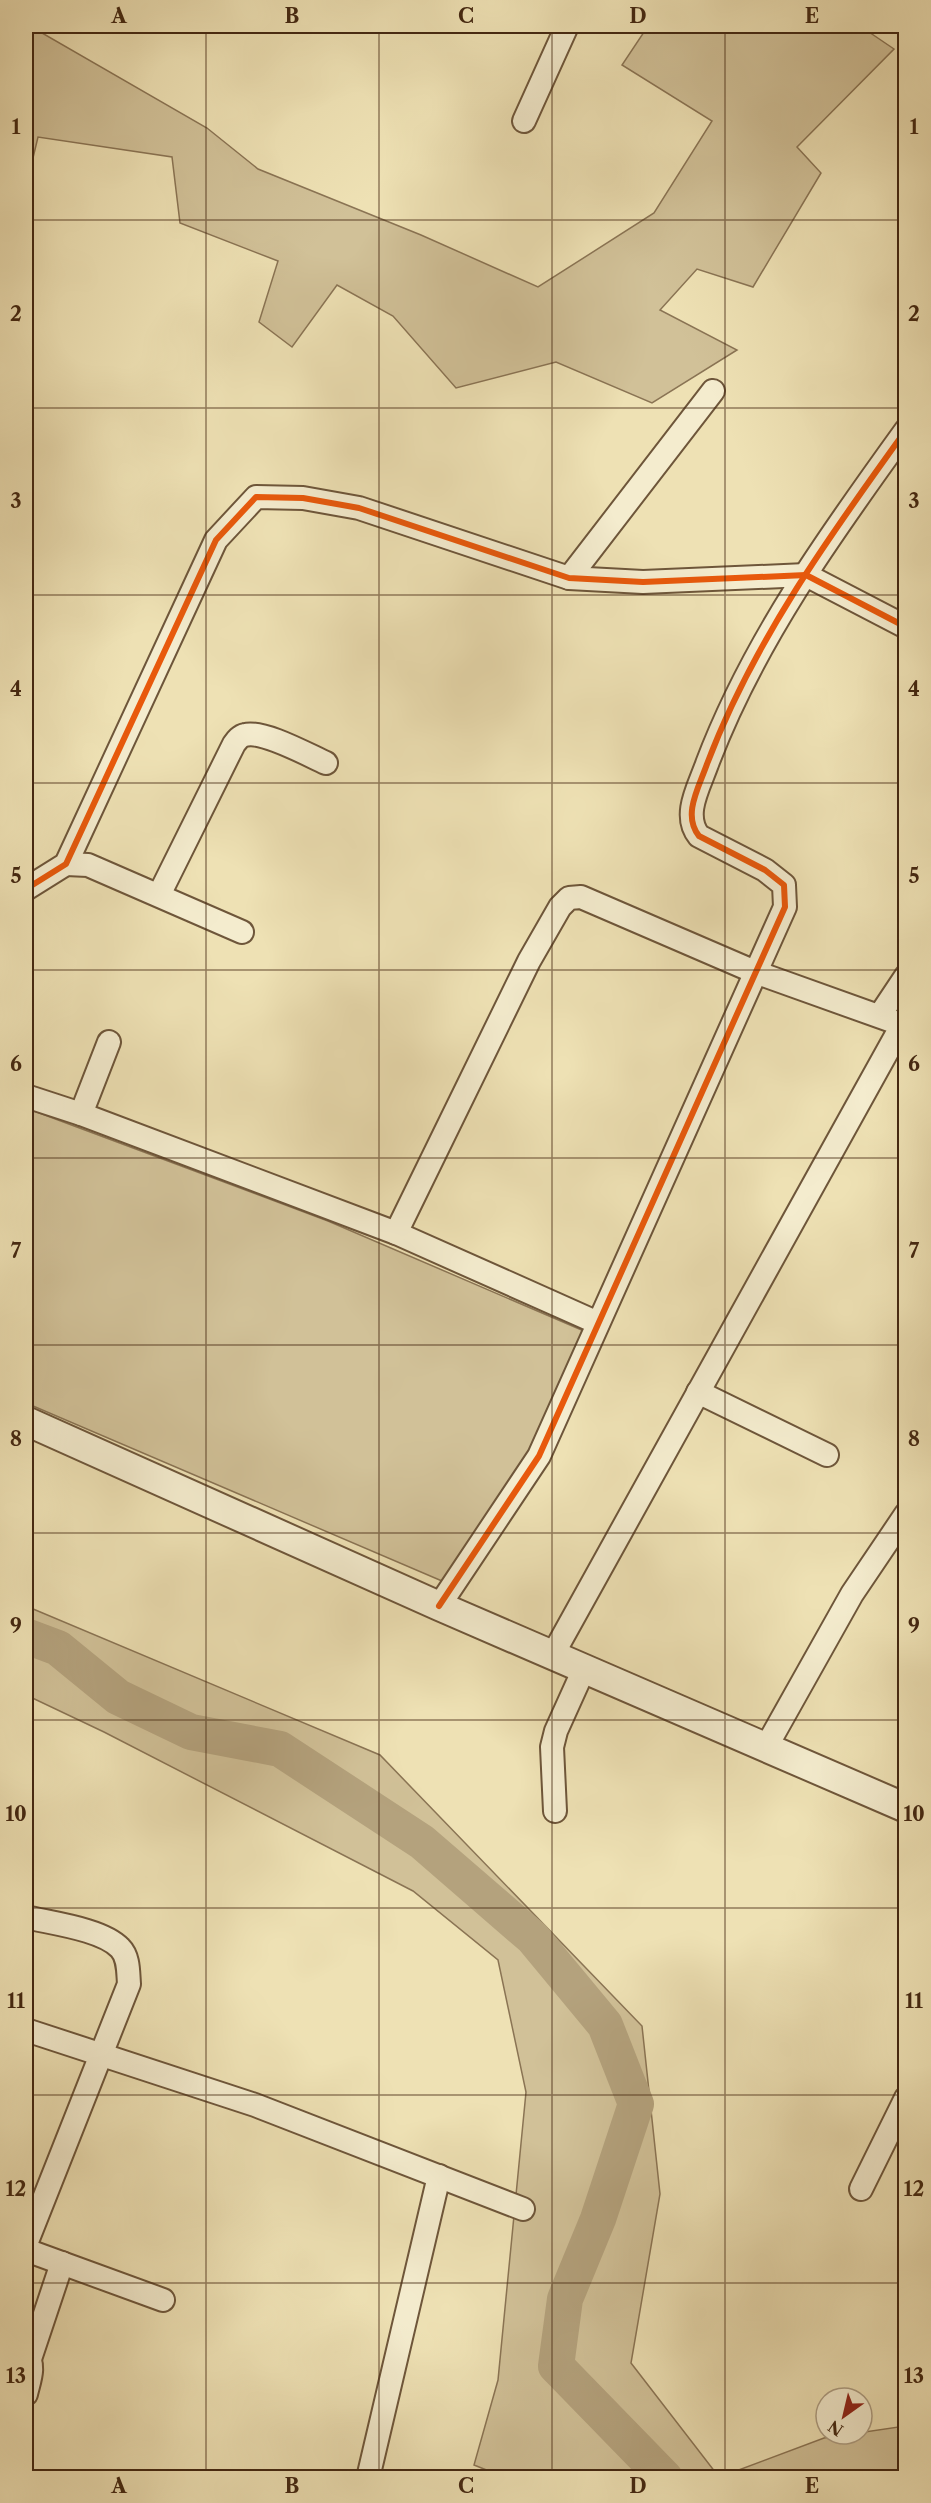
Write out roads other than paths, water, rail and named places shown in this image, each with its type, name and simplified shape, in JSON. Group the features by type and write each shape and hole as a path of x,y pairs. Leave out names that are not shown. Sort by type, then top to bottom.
{"street":[{"path":"524,121 567,26"},
{"path":"569,578 713,391"},
{"path":"439,1606 539,1456 785,907 784,885 765,870 699,836 691,827 692,805 721,728 756,655 806,575 906,430"},
{"path":"26,889 66,864 216,540 256,497 303,498 359,508 569,578 643,582 806,575 906,627"},
{"path":"159,895 234,744 242,735 252,734 282,742 326,763"},
{"path":"66,864 88,865 242,932"},
{"path":"396,1233 530,961 560,907 569,898 582,897 755,972 904,1025 552,1656"},
{"path":"880,1016 906,976"},
{"path":"81,1114 109,1042"},
{"path":"26,1096 81,1114 396,1233 598,1323"},
{"path":"698,1392 827,1455"},
{"path":"26,1421 552,1656 906,1808"},
{"path":"765,1749 852,1594 906,1514"},
{"path":"555,1811 552,1748 556,1731 584,1669"},
{"path":"26,1917 99,1935 120,1948 127,1961 129,1984 26,2244"},
{"path":"26,2030 255,2105 523,2209"},
{"path":"861,2188 906,2098"},
{"path":"368,2478 439,2176"},
{"path":"26,2250 163,2300"},
{"path":"26,2394 32,2372 28,2356 62,2263"}],"waterway":[{"path":"26,1636 58,1648 118,1697 191,1732 280,1749 422,1842 533,1938 605,2025 636,2104 598,2219 565,2299 556,2366 665,2478"}]}
